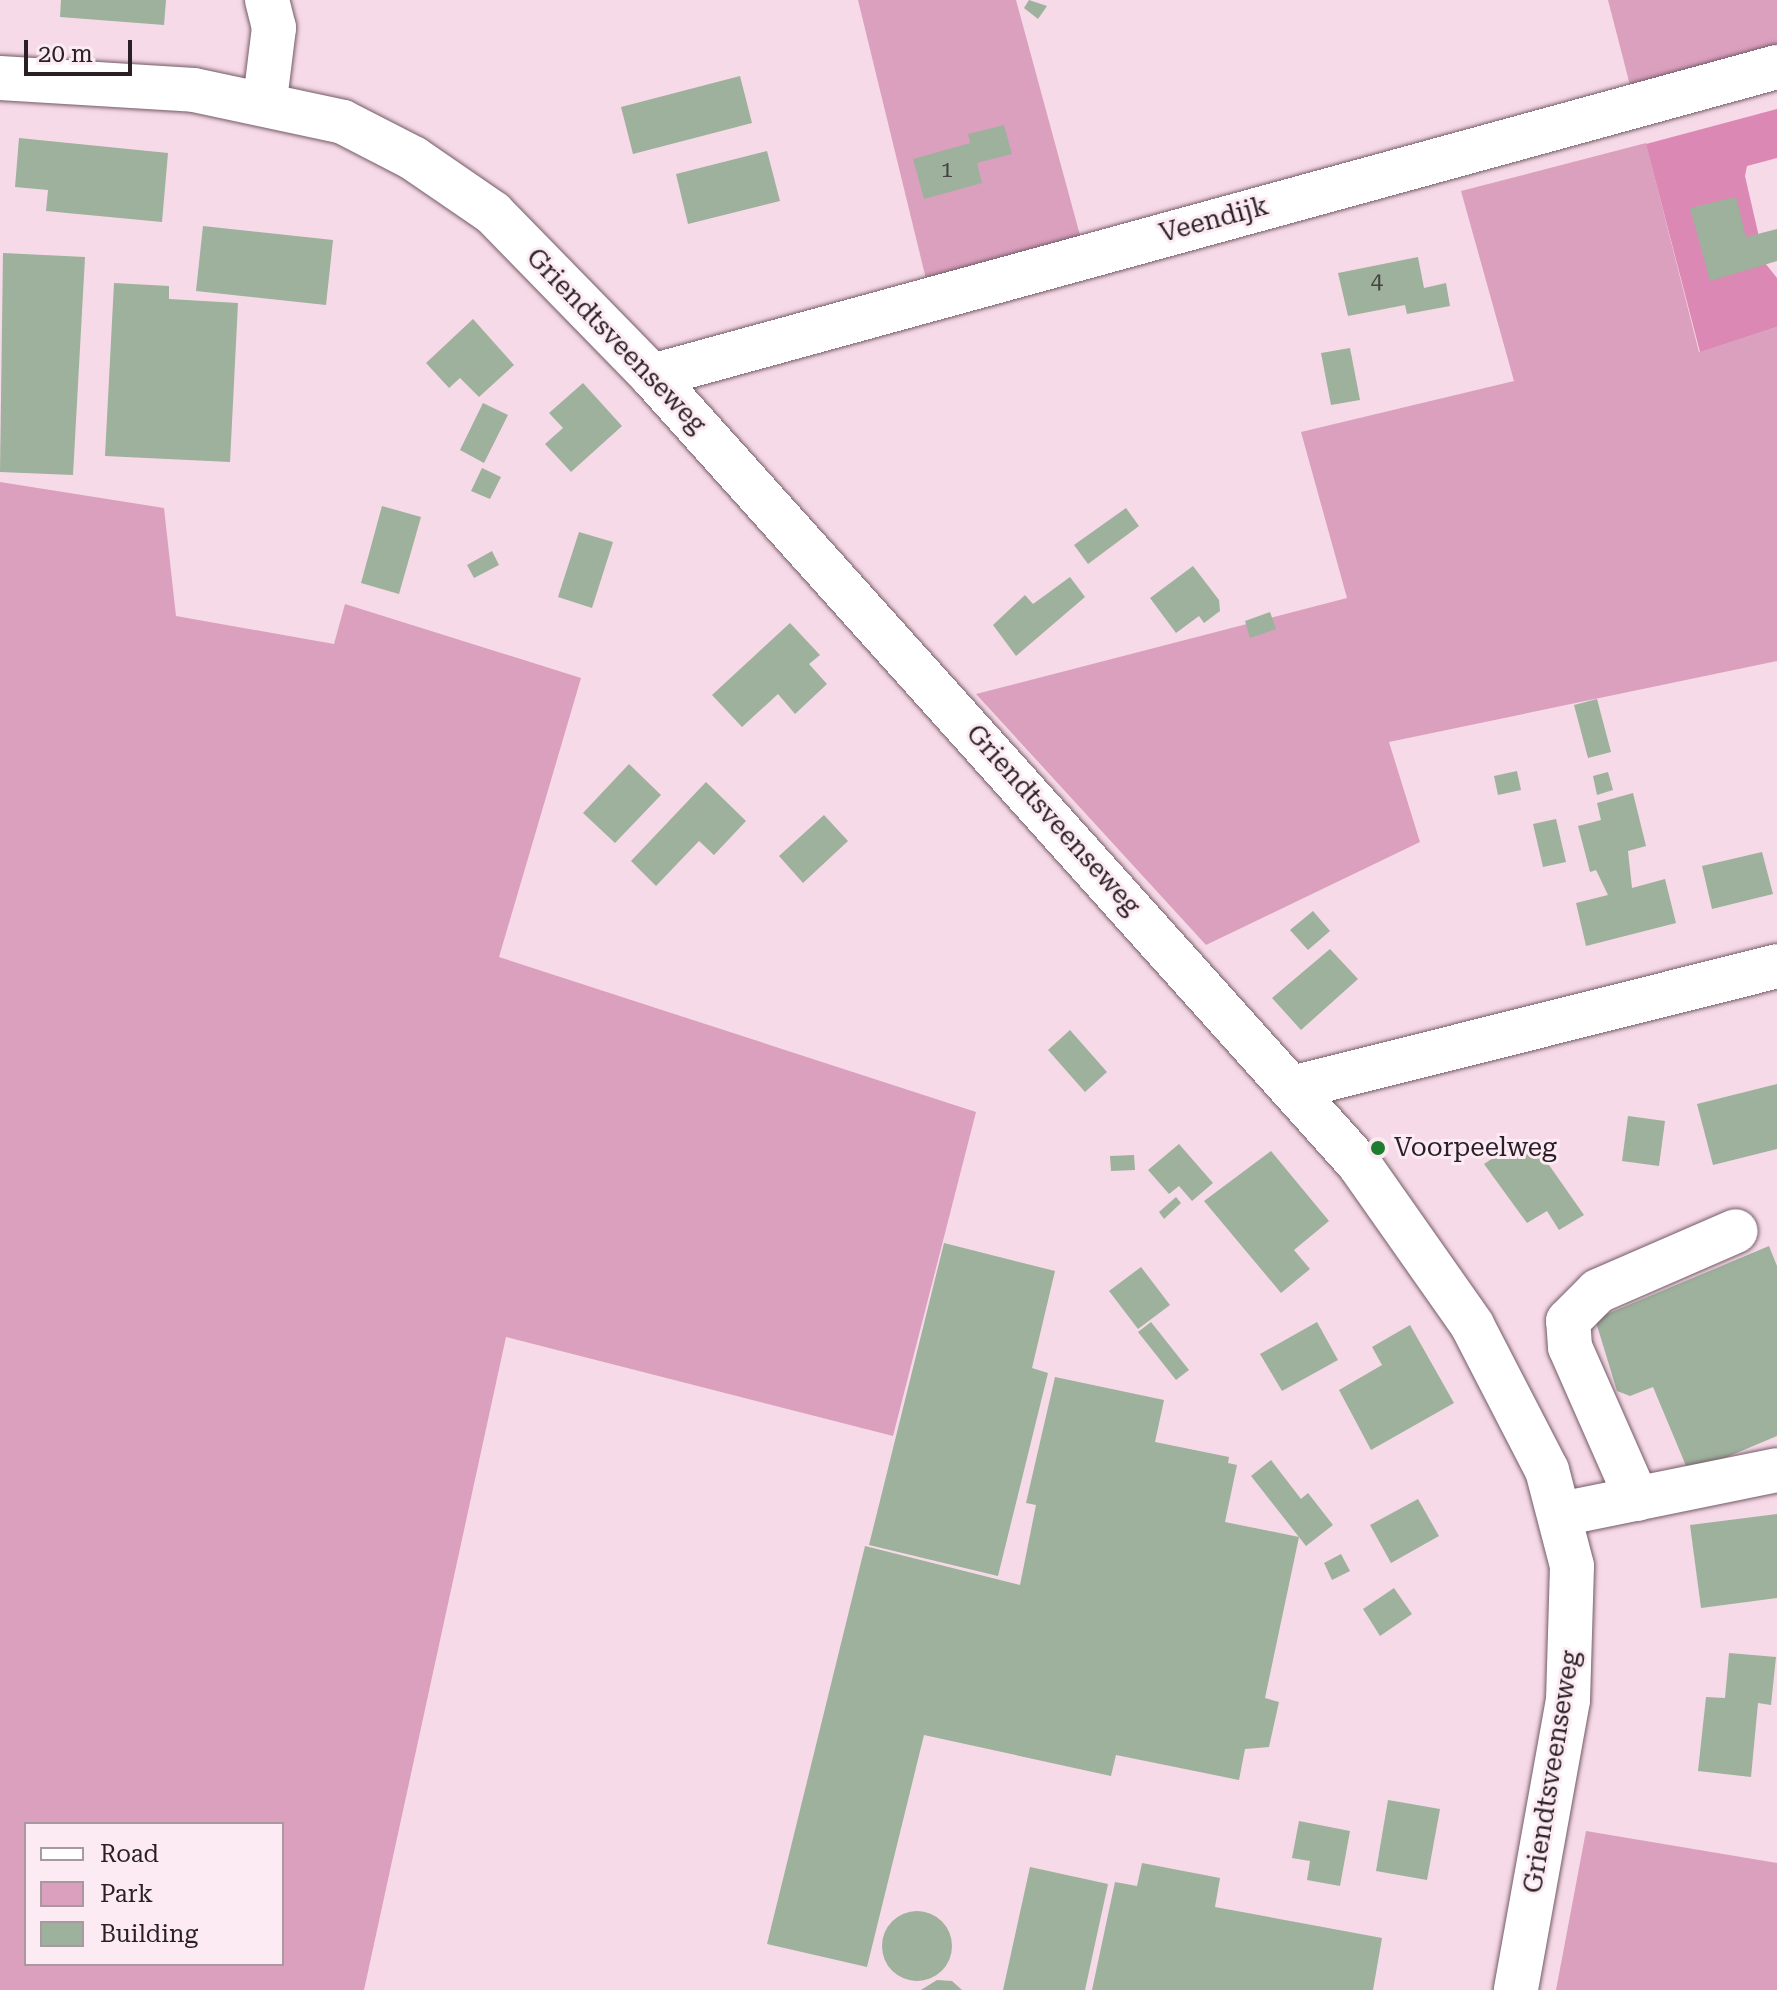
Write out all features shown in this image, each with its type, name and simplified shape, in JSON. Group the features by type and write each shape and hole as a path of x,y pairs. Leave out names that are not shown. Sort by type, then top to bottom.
{"street":[{"path":"265,100 274,28 267,0"},
{"name":"Veendijk","path":"652,376 1777,67"},
{"name":"Griendtsveenseweg","path":"0,78 265,100 343,122 413,158 493,213 652,376 1296,1087 1416,1239 1472,1325 1547,1470 1561,1514 1573,1606 1568,1700 1516,1990"},
{"path":"1296,1087 1777,966"},
{"path":"1637,1499 1570,1347 1568,1321 1598,1291 1736,1231"},
{"path":"1561,1514 1777,1470"}],"green space":[{"path":"858,0 1016,0 1081,239 926,279"},
{"path":"1608,0 1777,0 1777,54 1632,93"},
{"path":"1646,143 1699,352 1777,327 1777,661 1389,742 1420,842 1206,945 976,694 1347,598 1301,432 1514,381 1461,191"},
{"path":"0,482 164,508 176,616 334,644 345,604 581,678 499,957 976,1112 893,1436 506,1337 364,1990 0,1990"},
{"path":"1586,1831 1777,1863 1777,1990 1556,1990"}],"shaded area":[{"path":"1777,109 1777,158 1747,166 1745,176 1765,263 1777,278 1777,327 1700,352 1646,144"}],"building":[{"path":"61,0 166,0 164,25 60,17"},
{"path":"1029,0 1047,6 1038,19 1024,8"},
{"path":"740,76 752,123 633,154 621,107"},
{"path":"1004,125 1012,154 977,163 982,183 924,199 913,159 970,143 968,134"},
{"path":"19,138 168,153 162,222 46,211 48,190 15,187"},
{"path":"767,151 780,201 688,224 676,174"},
{"path":"1736,197 1746,237 1777,229 1777,261 1710,281 1690,208"},
{"path":"203,226 333,240 326,305 196,291"},
{"path":"3,253 85,257 73,475 0,472"},
{"path":"1418,257 1424,288 1446,283 1450,306 1407,314 1405,305 1348,316 1338,273"},
{"path":"114,283 169,286 169,299 238,303 230,462 105,456"},
{"path":"473,319 514,365 479,397 460,378 449,388 426,363"},
{"path":"1350,348 1360,400 1331,405 1321,353"},
{"path":"583,383 622,426 571,472 545,444 563,428 549,413"},
{"path":"483,403 508,415 484,463 460,450"},
{"path":"482,468 501,477 490,499 471,491"},
{"path":"382,506 421,517 399,594 361,583"},
{"path":"1126,508 1139,526 1088,564 1074,545"},
{"path":"579,532 613,542 592,608 558,597"},
{"path":"492,551 499,565 474,578 467,565"},
{"path":"1193,566 1219,600 1220,611 1204,623 1199,616 1176,633 1150,598"},
{"path":"1070,577 1085,597 1016,656 993,625 1025,595 1033,604"},
{"path":"1270,612 1276,629 1250,638 1245,621"},
{"path":"790,623 820,655 809,664 827,684 795,714 778,694 742,727 712,695"},
{"path":"1597,699 1611,752 1588,758 1574,705"},
{"path":"629,764 661,795 615,843 583,813"},
{"path":"1517,771 1521,790 1498,795 1494,776"},
{"path":"1608,772 1613,790 1597,795 1593,776"},
{"path":"706,782 746,821 714,855 699,841 656,886 631,861"},
{"path":"1633,793 1646,846 1628,851 1632,888 1665,879 1676,923 1586,946 1576,903 1608,895 1596,870 1590,872 1578,826 1601,820 1597,803"},
{"path":"824,815 848,841 803,883 779,856"},
{"path":"1556,819 1566,862 1543,867 1533,824"},
{"path":"1762,852 1773,894 1712,909 1702,866"},
{"path":"1313,911 1330,931 1308,950 1290,930"},
{"path":"1330,949 1358,979 1301,1030 1272,998"},
{"path":"1070,1030 1107,1072 1085,1092 1048,1050"},
{"path":"1777,1084 1777,1149 1713,1165 1697,1104"},
{"path":"1628,1116 1665,1121 1659,1166 1622,1161"},
{"path":"1179,1144 1213,1183 1192,1201 1179,1186 1169,1194 1148,1170"},
{"path":"1535,1145 1584,1215 1559,1230 1547,1211 1527,1223 1484,1164 1508,1148 1514,1158"},
{"path":"1271,1151 1329,1221 1294,1250 1310,1269 1281,1293 1204,1201"},
{"path":"1134,1155 1135,1170 1111,1171 1110,1156"},
{"path":"1176,1197 1181,1203 1164,1219 1159,1212"},
{"path":"944,1243 1055,1271 1032,1368 1048,1373 998,1576 869,1545"},
{"path":"1769,1246 1777,1266 1777,1436 1689,1473 1653,1387 1630,1396 1617,1391 1595,1319"},
{"path":"1141,1267 1170,1305 1138,1329 1109,1291"},
{"path":"1151,1322 1189,1370 1176,1380 1138,1332"},
{"path":"1317,1322 1338,1360 1282,1391 1260,1354"},
{"path":"1410,1325 1454,1403 1371,1450 1339,1390 1382,1365 1372,1347"},
{"path":"1055,1377 1164,1400 1155,1442 1229,1457 1228,1463 1237,1465 1225,1522 1299,1537 1265,1698 1279,1702 1269,1747 1245,1749 1239,1780 1116,1755 1111,1776 924,1735 867,1967 767,1944 865,1546 1020,1585 1036,1505 1026,1503"},
{"path":"1271,1460 1301,1499 1308,1493 1333,1525 1306,1546 1251,1476"},
{"path":"1418,1499 1439,1536 1391,1563 1370,1525"},
{"path":"1777,1514 1777,1598 1701,1608 1690,1525"},
{"path":"1341,1554 1350,1571 1332,1580 1324,1563"},
{"path":"1394,1588 1412,1614 1380,1636 1363,1609"},
{"path":"1729,1653 1776,1657 1771,1705 1758,1703 1751,1777 1698,1771 1706,1697 1725,1698"},
{"path":"1388,1800 1440,1809 1427,1880 1376,1871"},
{"path":"1299,1821 1350,1831 1340,1886 1307,1880 1310,1861 1292,1858"},
{"path":"1142,1863 1220,1878 1215,1907 1382,1938 1373,1990 1092,1990 1115,1882 1137,1886"},
{"path":"1030,1867 1108,1884 1085,1990 1003,1990"},
{"path":"924,1911 946,1926 952,1946 950,1960 942,1971 931,1979 910,1981 892,1971 884,1960 882,1939 892,1921 903,1913"},
{"path":"937,1980 952,1981 962,1990 921,1990"}],"place":[{"name":"Voorpeelweg","path":"1378,1148"}]}
